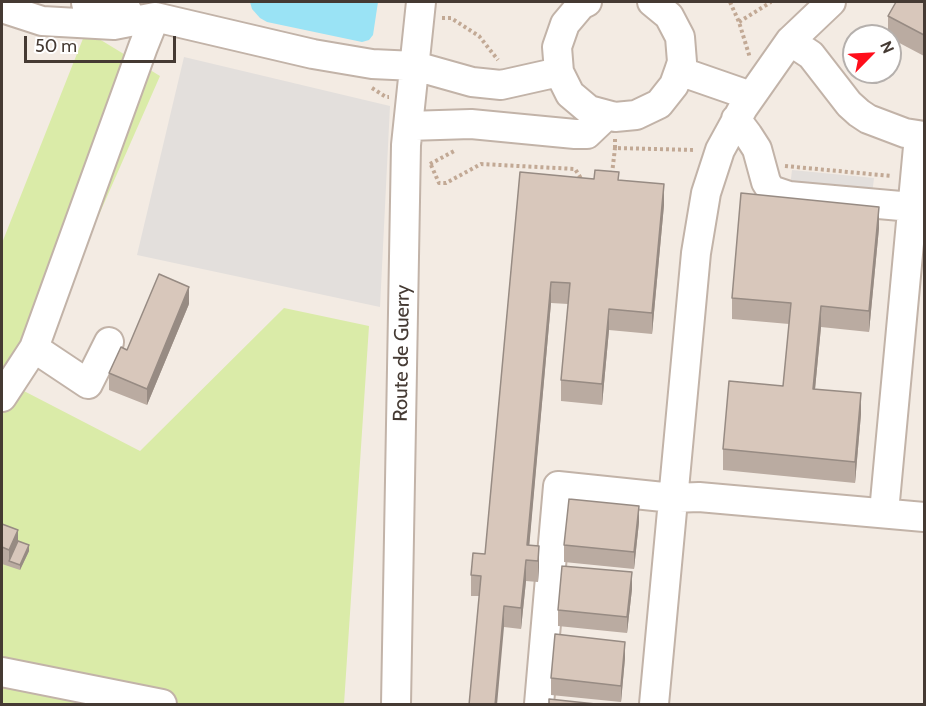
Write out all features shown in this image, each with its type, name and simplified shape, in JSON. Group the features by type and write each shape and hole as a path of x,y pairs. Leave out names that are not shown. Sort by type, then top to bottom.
{"street":[{"path":"86,2 313,54 372,64 415,66 472,82 501,85 559,72"},
{"path":"587,2 580,5 565,24 557,47 559,72 570,94 589,110 611,116 636,115 658,104 674,85 682,62 680,38 669,16 652,2"},
{"path":"654,705 696,253 706,193 720,150 744,108 790,41 831,2"},
{"name":"Route de Guerry","path":"396,705 406,162 420,6"},
{"path":"2,8 42,21 114,25 155,17"},
{"path":"2,397 34,348 155,17"},
{"path":"790,41 811,55 849,104 859,113 905,133 922,136 912,207 915,282 884,513"},
{"path":"679,71 744,108"},
{"path":"744,108 748,135 756,149 766,182 771,190 789,196 912,207"},
{"path":"408,126 471,124 587,134 611,116"},
{"path":"34,348 88,384 109,342"},
{"path":"539,705 558,486 673,498 699,497 924,516"},
{"path":"2,672 162,705"}],"path":[{"path":"739,22 771,2"},
{"path":"420,6 451,18 479,36 504,68"},
{"path":"611,116 615,148 611,182"},
{"path":"615,148 720,150"},
{"path":"406,162 430,164 440,183 446,183 481,164 575,169 582,180"},
{"path":"779,166 915,177"}],"green space":[{"path":"86,31 160,76 22,390 140,451 284,308 369,326 344,704 2,704 2,243"}],"shaded area":[{"path":"184,57 390,106 380,307 137,255"},
{"path":"792,170 874,178 871,203 789,196"}],"water":[{"path":"250,2 378,2 373,35 369,40 362,42 267,22 252,9"}],"building":[{"path":"896,2 924,2 924,35 888,16"},
{"path":"595,170 619,172 618,180 664,184 652,313 609,309 602,384 561,380 570,283 551,282 527,545 539,546 538,561 526,560 521,608 504,606 495,705 469,705 481,576 471,575 473,553 485,554 520,172 594,179"},
{"path":"741,193 879,207 869,311 821,306 813,389 861,393 855,462 723,449 729,381 783,386 791,303 732,298"},
{"path":"159,274 189,287 147,389 109,373 121,347 127,350"},
{"path":"569,499 639,506 634,552 564,545"},
{"path":"2,524 18,530 9,550 2,547"},
{"path":"18,541 29,545 20,565 9,561"},
{"path":"562,566 632,572 627,617 558,610"},
{"path":"555,634 625,642 621,686 551,678"},
{"path":"549,699 605,705 549,705"}]}
